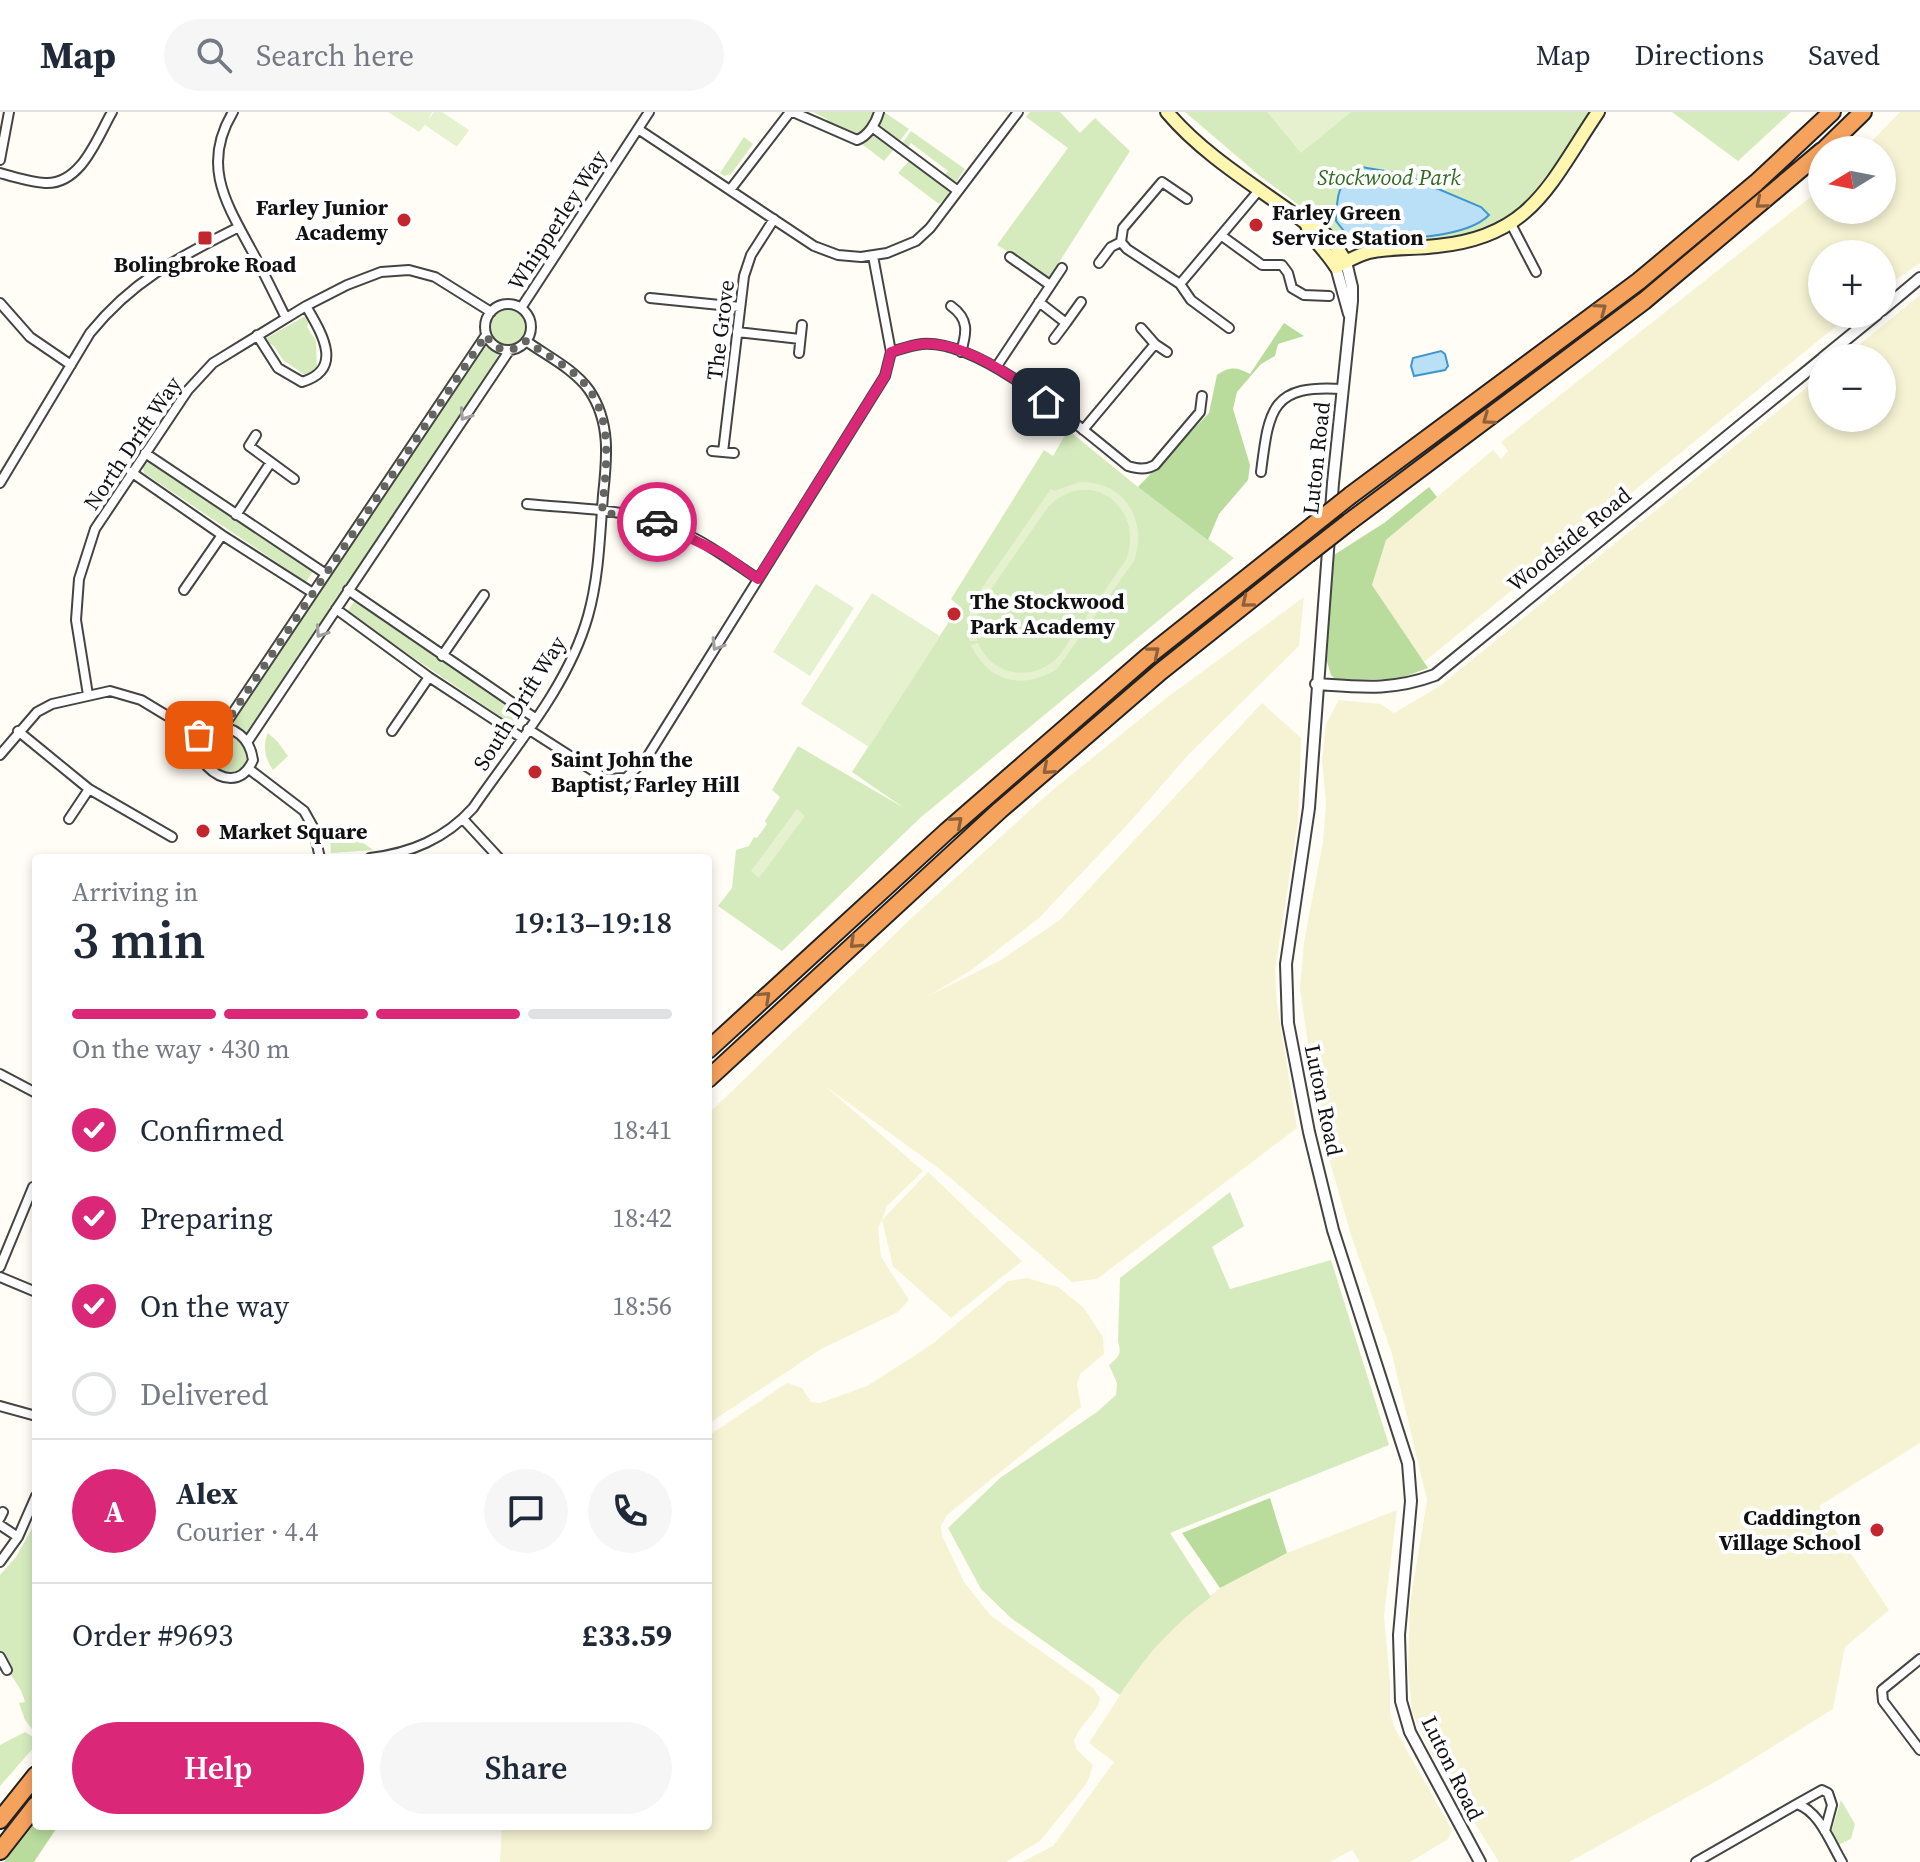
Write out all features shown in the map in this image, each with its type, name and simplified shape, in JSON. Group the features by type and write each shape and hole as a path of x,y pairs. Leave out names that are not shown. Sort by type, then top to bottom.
{"highway":[{"path":"712,1046 976,805 1147,657 1351,495 1639,281 1756,183 1832,112"},
{"path":"1838,136 1863,112"},
{"path":"712,1075 1000,810 1160,672 1349,522 1644,301 1808,164"},
{"path":"0,1820 32,1780"},
{"path":"0,1851 32,1810"}],"main road":[{"path":"1167,112 1200,145 1306,223 1320,228 1333,241 1341,265"},
{"path":"1341,265 1370,252 1450,245 1511,224 1540,197 1598,112"},
{"path":"1306,223 1309,233 1341,265"},
{"path":"1333,241 1370,252"}],"street":[{"path":"1,154 9,112"},
{"path":"0,173 43,183 71,176 81,166 112,112"},
{"path":"233,112 221,131 217,149 220,184 286,318"},
{"name":"Whipperley Way","path":"521,308 649,112"},
{"path":"730,190 791,112 857,140 863,138 872,127 879,112"},
{"path":"638,129 825,252 845,257 873,256 909,245 923,235 1018,112"},
{"path":"872,127 958,191"},
{"path":"1153,176 1187,199"},
{"path":"1121,242 1123,228 1162,182"},
{"path":"1180,284 1260,189"},
{"name":"The Grove","path":"723,452 747,267 774,219"},
{"path":"1511,224 1536,272"},
{"path":"0,483 90,333 124,296 176,259 239,227"},
{"path":"1222,236 1262,265 1282,265 1292,288 1300,294 1329,296"},
{"path":"1099,263 1111,247 1121,242"},
{"path":"1121,242 1180,284 1191,300 1229,328"},
{"path":"528,729 606,779 626,778 646,759 885,376 891,352 873,256"},
{"path":"1010,257 1050,285"},
{"name":"Luton Road","path":"1341,265 1350,316 1316,684 1309,808 1286,964 1288,1023 1309,1132 1333,1230 1408,1463 1411,1501 1399,1635 1401,1701 1410,1732 1480,1862"},
{"path":"997,366 1062,268"},
{"name":"North Drift Way","path":"88,695 76,620 79,579 95,529 188,390 213,363 306,306 381,272 403,270 435,277 491,312"},
{"path":"1896,298 1920,278"},
{"path":"650,298 740,307"},
{"path":"1039,302 1066,323"},
{"path":"1054,339 1081,302"},
{"path":"0,303 30,337 71,365"},
{"path":"248,741 509,351 530,335 530,320 521,308 509,304 491,312 485,322 486,335 495,346 509,351"},
{"path":"257,335 275,365 289,375 302,382 322,372 325,342 306,306"},
{"path":"951,306 962,314 966,323 967,334 961,352"},
{"path":"799,353 802,325"},
{"path":"1141,328 1167,352"},
{"name":"Woodside Road","path":"1840,344 1860,328"},
{"path":"737,332 800,339"},
{"path":"224,726 486,335"},
{"name":"South Drift Way","path":"392,854 423,845 463,819 522,738 568,665 588,617 598,565 607,450 603,422 597,403 577,376 526,341"},
{"path":"891,352 921,344 961,352 997,366 1128,466 1149,468 1155,465 1200,412 1202,396"},
{"path":"1083,430 1155,344"},
{"name":"Woodside Road","path":"1316,684 1381,688 1410,684 1435,675 1808,369"},
{"path":"1261,472 1269,422 1281,402 1305,388 1343,389"},
{"path":"256,435 249,446 294,479"},
{"path":"712,451 734,453"},
{"path":"145,453 326,574"},
{"path":"236,515 271,462"},
{"path":"131,472 313,593"},
{"path":"527,504 645,518 688,535 758,579"},
{"path":"184,590 222,535"},
{"path":"348,590 535,718"},
{"path":"442,656 484,595"},
{"path":"336,609 429,677 522,738"},
{"path":"392,731 429,677"},
{"path":"0,755 37,712 52,704 110,691 126,693 141,700 199,735"},
{"path":"224,726 248,741 253,760 249,769 241,776 229,777 213,772 198,754 199,735 207,727 224,726"},
{"path":"18,731 89,789 172,837"},
{"path":"249,769 304,811 313,827 319,854"},
{"path":"69,819 89,789"},
{"path":"463,819 495,854"},
{"path":"0,1074 32,1091"},
{"path":"0,1267 32,1189"},
{"path":"0,1277 32,1290"},
{"path":"0,1406 32,1415"},
{"path":"0,1562 32,1514"},
{"path":"0,1525 18,1537"},
{"path":"0,1657 7,1670"},
{"path":"1920,1659 1877,1689 1920,1750"},
{"path":"1696,1862 1822,1790 1828,1793 1832,1805 1825,1835"},
{"path":"1797,1804 1808,1807 1842,1862"}],"shaded area":[{"path":"1900,112 1920,112 1920,263 1896,279 1896,240 1808,240 1808,328 1834,328 1814,344 1808,344 1808,349 1424,662 1372,585 1386,540 1493,450 1501,459 1508,451 1501,442 1808,199 1808,224 1896,224 1896,136 1877,136"},
{"path":"1920,295 1920,1443 1819,1506 1889,1610 1845,1647 1833,1709 1722,1778 1569,1862 1499,1862 1431,1753 1412,1712 1408,1669 1410,1604 1427,1500 1392,1354 1351,1235 1320,1128 1300,988 1304,942 1323,842 1326,803 1322,761 1326,724 1339,700 1381,704 1394,713 1440,686 1808,386 1808,432 1896,432 1896,344 1860,344 1880,328 1896,328 1896,315"},
{"path":"1304,597 1299,646 1189,754 1039,918 970,971 928,996 1001,960 1060,920 1262,703 1301,738 1298,820 1275,971 1277,1004 1297,1128 1097,1279 1072,1282 941,1170 825,1086 923,1171 887,1206 878,1227 881,1257 909,1300 898,1312 821,1349 712,1421 712,1110 918,912 1049,793 1165,699"},
{"path":"928,1172 1022,1261 951,1318 893,1266 882,1220"},
{"path":"1027,1278 1058,1287 1083,1307 1103,1337 1104,1354 1080,1374 1077,1385 1081,1407 947,1515 941,1526 942,1536 964,1582 991,1616 1093,1688 1100,1698 1098,1706 1074,1741 1077,1750 1093,1765 1087,1783 1040,1841 1006,1862 500,1862 502,1830 712,1830 712,1433 787,1383 802,1388 811,1402 820,1403 867,1386 931,1345 1008,1281"},
{"path":"1397,1510 1384,1615 1390,1713 1395,1729 1452,1830 1448,1839 1410,1862 1360,1862 1352,1850 1330,1862 1022,1862 1053,1846 1114,1762 1089,1743 1137,1669 1178,1621 1220,1588 1287,1553"}],"green space":[{"path":"388,112 432,112 428,120 434,112 442,112 469,130 457,147 425,125 419,132"},
{"path":"813,112 876,112 866,130 851,135 826,125 827,119"},
{"path":"884,112 909,129 898,143 879,127 878,122"},
{"path":"1030,112 1060,112 1080,133 1095,118 1130,151 1049,278 997,245 1068,148 1026,117"},
{"name":"Stockwood Park","path":"1185,112 1591,112 1512,220 1440,243 1347,241 1260,176"},
{"path":"1267,112 1351,112 1301,153"},
{"path":"1672,112 1791,112 1738,161"},
{"path":"911,131 965,169 956,182 943,177 948,171 911,143 907,149 901,145"},
{"path":"874,133 895,148 884,161 862,144 869,134"},
{"path":"744,137 753,144 731,174 724,176 720,173"},
{"path":"911,159 947,187 949,194 939,204 898,173"},
{"path":"507,306 521,312 527,326 521,340 507,346 493,340 487,326 493,312"},
{"path":"307,315 310,318 307,327 316,341 317,372 308,377 283,360 274,346 263,340"},
{"path":"1284,323 1304,336 1278,344 1275,356 1261,364 1237,392 1233,409 1250,465 1248,480 1219,514 1208,540 1138,487 1209,413 1217,375 1234,368 1250,374"},
{"path":"482,345 497,353 499,360 248,735 230,722"},
{"path":"1068,430 1234,558 920,818 782,951 718,906 732,888 736,850 749,846 767,824 765,821 780,797 772,790 798,746 904,808 852,772 959,606 951,599 1044,450 1053,456"},
{"path":"149,460 311,569 313,571 306,582 144,473 143,467"},
{"path":"1080,482 1109,488 1129,506 1138,532 1134,561 1057,669 1044,676 1020,681 997,675 978,658 971,645 978,643 994,663 1015,672 1027,673 1049,664 1059,656 1126,560 1130,541 1128,523 1121,509 1110,498 1096,491 1080,490 1064,495 1048,507 982,602 975,621 977,641 969,641 968,622 973,601 1051,489 1054,491"},
{"path":"1429,487 1437,497 1386,540 1372,585 1428,668 1398,679 1336,680 1331,675 1325,655 1334,555 1384,523"},
{"path":"816,584 854,608 810,676 773,652"},
{"path":"872,593 940,636 869,747 801,704"},
{"path":"355,600 521,712 522,722 513,725 349,614"},
{"path":"221,730 240,740 245,749 248,760 240,771 216,768 203,753 203,737 209,732"},
{"path":"268,733 288,756 273,770 265,752"},
{"path":"797,809 805,816 759,878 751,871"},
{"path":"346,830 373,850 331,853 330,838"},
{"path":"1230,1192 1244,1226 1212,1247 1230,1289 1331,1260 1389,1445 1170,1533 1211,1597 1161,1642 1120,1695 1011,1618 981,1589 948,1528 1000,1478 1097,1412 1116,1395 1117,1383 1109,1365 1120,1352 1120,1278"},
{"path":"1270,1498 1287,1553 1220,1588 1182,1533"},
{"path":"32,1528 32,1729 19,1703 25,1702 23,1695 0,1651 0,1575 16,1557"},
{"path":"25,1732 32,1736 32,1750 0,1786 0,1745"},
{"path":"1841,1800 1855,1824 1851,1839 1838,1845 1831,1833"},
{"path":"32,1827 32,1830 55,1830 34,1862 4,1862"}],"water":[{"path":"1355,166 1403,174 1481,207 1489,215 1462,230 1444,234 1351,240 1336,221 1336,211 1340,191"},
{"path":"1441,351 1448,366 1445,370 1414,376 1411,366 1413,358"}],"way so far":[{"path":"199,735 207,727 224,726 486,335 501,350 515,349 526,341 577,376 588,388 597,403 606,437 602,512 657,522"}],"place":[{"name":"Farley Junior Academy","path":"404,220"},
{"name":"Farley Green Service Station","path":"1256,225"},
{"name":"Bolingbroke Road","path":"205,238"},
{"name":"The Stockwood Park Academy","path":"954,614"},
{"name":"Saint John the Baptist, Farley Hill","path":"535,772"},
{"name":"Market Square","path":"203,831"},
{"name":"Caddington Village School","path":"1877,1530"}],"route":[{"path":"657,522 721,553 758,579 885,376 891,352 921,344 961,352 997,366 1046,402"}]}
